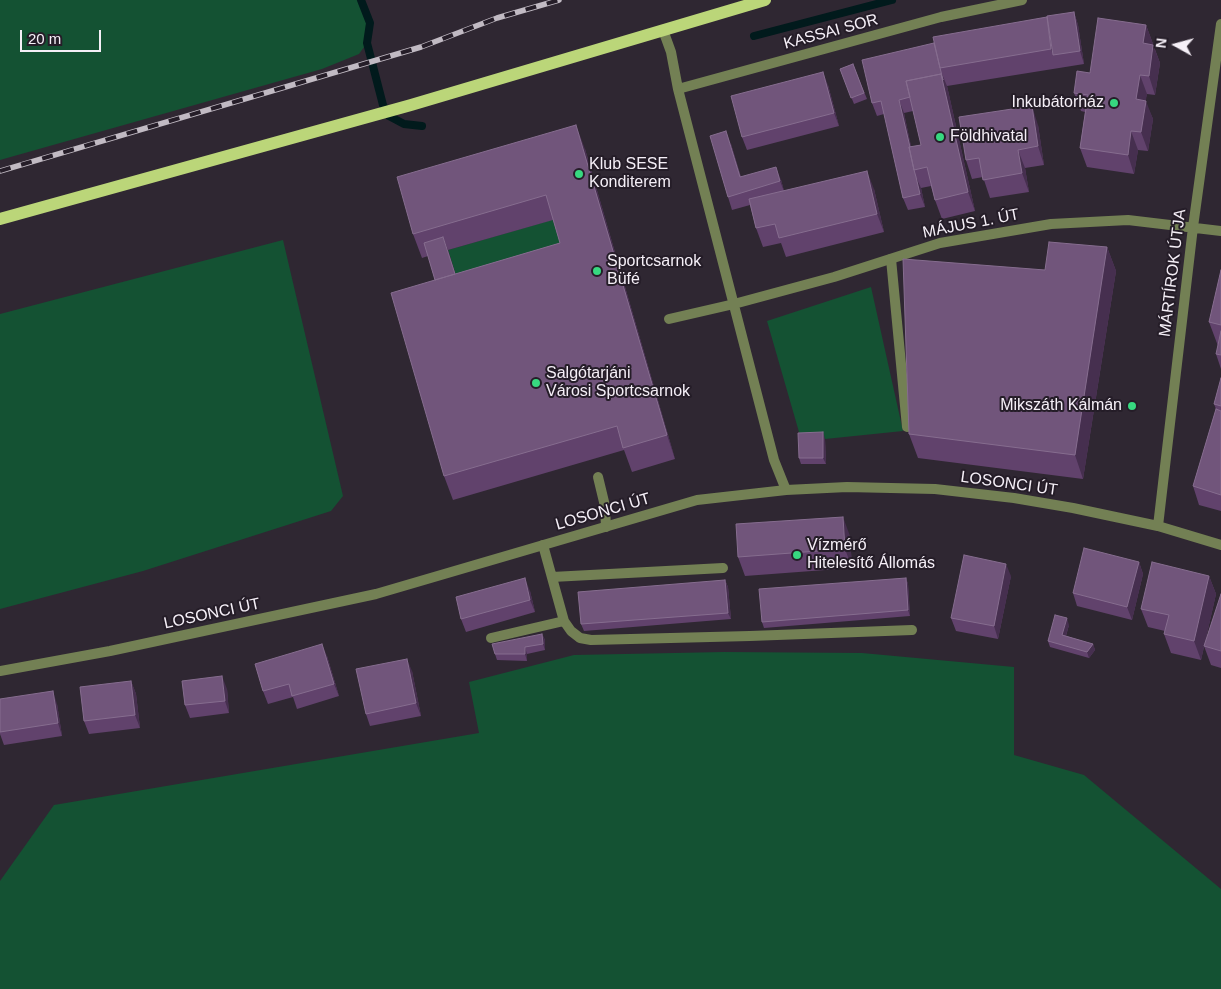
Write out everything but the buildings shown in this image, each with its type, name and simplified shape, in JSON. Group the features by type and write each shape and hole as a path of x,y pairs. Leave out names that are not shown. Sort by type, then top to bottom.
{"main road":[{"path":"0,219 411,105 765,0"}],"street":[{"name":"KASSAI SOR","path":"678,89 941,17 1022,0"},
{"name":"MÁRTÍROK ÚTJA","path":"1158,526 1193,227 1221,24"},
{"path":"663,30 671,52 678,89 774,460 786,490"},
{"name":"MÁJUS 1. ÚT","path":"669,319 834,277 940,243 1051,224 1128,220 1221,231"},
{"path":"891,259 907,427"},
{"path":"598,476 605,506 606,527"},
{"name":"LOSONCI ÚT","path":"0,671 110,651 376,594 697,500 786,490 847,487 935,489 1014,498 1158,526 1221,545"},
{"path":"543,545 564,621 571,631 580,638 591,640 912,630"},
{"path":"552,578 723,568"},
{"path":"491,638 564,621"}],"green space":[{"path":"0,0 361,0 370,23 367,43 359,54 322,69 0,160"},
{"path":"555,219 569,267 463,298 448,250"},
{"path":"283,240 343,496 331,511 143,571 0,609 0,314"},
{"path":"871,287 903,431 825,439 801,439 767,321"},
{"path":"724,652 862,653 1014,667 1014,755 1084,775 1221,889 1221,989 0,989 0,881 54,805 479,733 469,682 574,655"}],"waterway":[{"path":"361,0 370,23 367,43 383,105 389,116 404,124 422,126"},
{"path":"754,36 892,0"}],"railway":[{"path":"0,171 421,47 497,18 559,0"}],"place":[{"name":"Inkubátorház","path":"1114,103"},
{"name":"Földhivatal","path":"940,137"},
{"name":"Klub SESE Konditerem","path":"579,174"},
{"name":"Sportcsarnok Büfé","path":"597,271"},
{"name":"Salgótarjáni Városi Sportcsarnok","path":"536,383"},
{"name":"Mikszáth Kálmán","path":"1132,406"},
{"name":"Vízmérő Hitelesítő Állomás","path":"797,555"}]}
